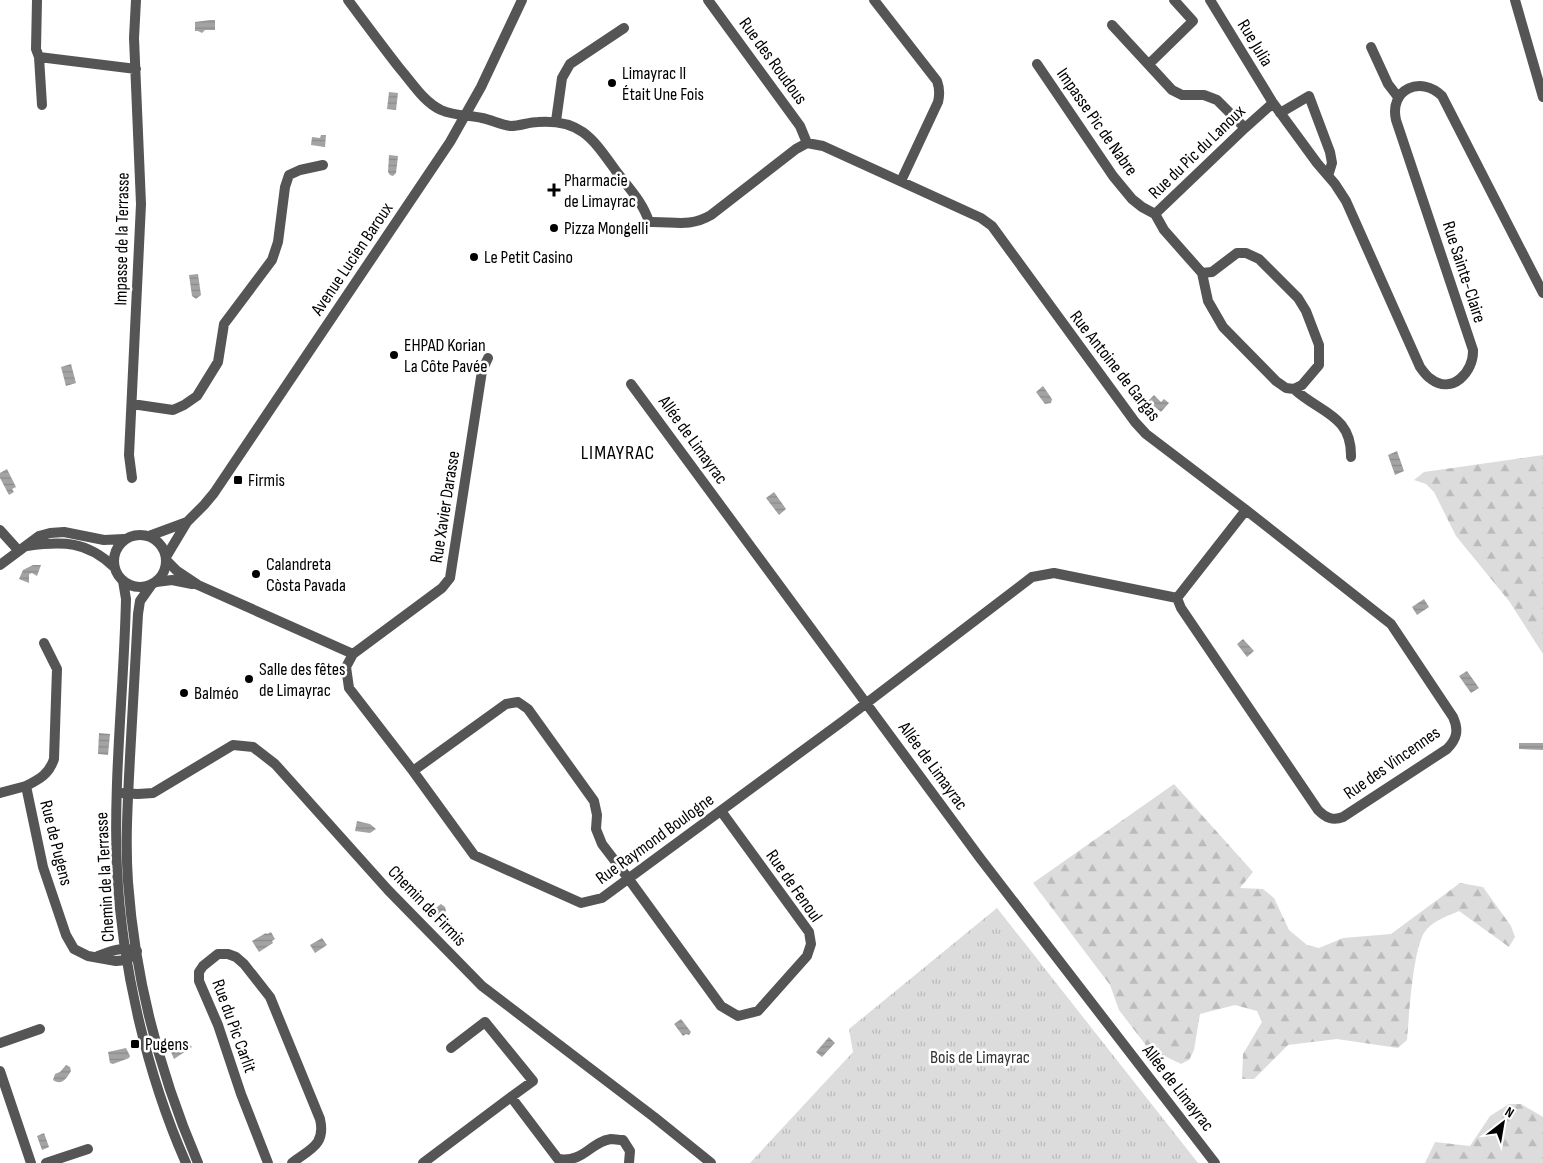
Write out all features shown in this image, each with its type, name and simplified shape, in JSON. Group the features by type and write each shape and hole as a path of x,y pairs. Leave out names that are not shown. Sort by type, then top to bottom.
{"street":[{"path":"37,0 36,49 39,58 42,105"},
{"name":"Impasse de la Terrasse","path":"132,478 129,455 141,204 134,38 136,0"},
{"path":"348,0 382,47 424,98 442,110 513,126 556,121 573,125 593,139 639,201 646,212 649,222 685,224 699,222 711,215 796,149 807,143"},
{"name":"Avenue Lucien Baroux","path":"166,558 188,522 214,492 446,147 481,87 522,0"},
{"name":"Rue des Roudous","path":"708,0 800,126 807,143"},
{"path":"874,0 937,81 940,88 938,102 901,181"},
{"path":"1149,64 1193,21 1174,0"},
{"name":"Rue Julia","path":"1210,0 1273,103"},
{"path":"1515,0 1543,97"},
{"path":"1112,25 1172,90 1182,95 1204,95 1217,100 1245,128"},
{"path":"556,121 562,78 570,64 624,28"},
{"path":"1371,47 1388,84 1398,97 1411,87 1421,86 1430,88 1442,96 1543,293"},
{"path":"39,58 136,69"},
{"name":"Impasse Pic de Nabre","path":"1037,64 1113,176 1132,199 1155,214"},
{"path":"1280,113 1308,96 1330,152 1332,164 1328,176"},
{"name":"Rue Sainte-Claire","path":"1273,103 1346,201 1420,367 1432,380 1440,383 1456,382 1468,372 1472,364 1473,350 1396,120 1394,104 1398,97"},
{"name":"Rue du Pic du Lanoux","path":"1273,103 1155,214 1164,230 1202,273 1208,301 1223,327 1276,381 1286,388 1294,389 1304,399 1340,421 1351,442 1351,457"},
{"name":"Rue Antoine de Gargas","path":"807,143 823,146 981,218 992,226 1135,422 1146,434 1246,510"},
{"path":"132,404 174,410 197,396 218,362 224,324 272,260 278,242 285,187 289,175 300,170 323,165"},
{"path":"1202,273 1212,272 1237,253 1246,253 1258,259 1298,298 1319,344 1320,354 1319,365 1314,372 1302,385 1294,389"},
{"name":"Rue Xavier Darasse","path":"353,654 442,588 450,578 482,371 488,358"},
{"name":"Allée de Limayrac","path":"631,384 980,858 1215,1163"},
{"path":"867,703 1032,577 1054,573 1177,598 1246,510"},
{"name":"Rue des Vincennes","path":"1177,598 1181,608 1323,815 1337,820 1343,817 1447,749 1454,742 1458,727 1453,717 1391,624 1246,510"},
{"name":"Avenue Lucien Baroux","path":"149,536 188,522"},
{"path":"0,530 21,548"},
{"path":"0,566 38,536 50,533 64,532 104,540 124,539 136,534 149,536 159,542 166,558 177,571 198,585 353,654"},
{"path":"114,567 115,551 124,539"},
{"path":"21,548 44,543 75,544 100,554 114,567 123,581 136,587 172,580 198,585"},
{"path":"154,583 163,574 166,558"},
{"name":"Chemin de la Terrasse","path":"123,581 126,614 117,793 117,871 125,948 139,1019 153,1072 186,1163"},
{"name":"Chemin de la Terrasse","path":"154,583 140,601 138,614 128,794 128,883 137,952 149,1014 161,1062 198,1163"},
{"name":"Rue de Pugens","path":"44,643 57,669 54,759 51,769 44,777 26,786 43,868 66,934 74,949 88,956 116,961 127,960"},
{"name":"Rue Raymond Boulogne","path":"353,654 346,667 349,688 474,855 581,903 602,898 867,703"},
{"name":"Rue de Fenoul","path":"413,772 506,704 518,702 528,709 594,801 597,815 596,829 602,844 721,1006 738,1016 758,1011 807,956 811,944 809,932 721,811"},
{"name":"Chemin de Firmis","path":"117,793 153,793 233,745 253,747 275,764 388,890 482,986 654,1117 711,1163"},
{"path":"0,792 26,786"},
{"path":"97,957 125,948 137,952"},
{"path":"127,960 137,952"},
{"name":"Rue du Pic Carlit","path":"268,1163 241,1094 218,1025 199,981 203,966 218,954 228,954 236,957 244,964 270,997 320,1119 322,1138 292,1163"},
{"path":"423,1163 434,1160 532,1081 485,1022 451,1048"},
{"path":"0,1043 40,1029"},
{"path":"0,1071 30,1163"},
{"path":"511,1097 558,1159 566,1162 576,1161 610,1139 622,1140 630,1151 629,1163"},
{"path":"46,1163 88,1149"}],"green space":[{"path":"1543,455 1543,654 1509,601 1456,536 1434,492 1426,484 1414,480 1424,472"},
{"path":"1174,784 1253,872 1240,888 1263,889 1274,898 1289,930 1307,945 1319,948 1343,938 1391,934 1460,883 1483,887 1511,926 1515,937 1509,947 1459,911 1431,925 1420,941 1414,968 1407,1040 1398,1048 1337,1039 1288,1045 1254,1079 1242,1079 1243,1054 1262,1022 1257,1011 1235,1005 1200,1014 1194,1050 1189,1060 1181,1064 1148,1048 1119,1010 1110,985 1033,883"},
{"name":"Bois de Limayrac","path":"997,908 1198,1163 750,1163 853,1052 849,1029"},
{"path":"1509,1104 1521,1104 1543,1117 1543,1163 1425,1163 1435,1142 1470,1146 1490,1116"}],"shaded area":[{"path":"215,20 215,30 205,30 202,33 195,31 195,22"},
{"path":"389,92 398,93 396,110 387,109"},
{"path":"321,135 326,135 325,147 311,145 312,137 320,138"},
{"path":"389,155 398,156 396,173 393,176 388,172"},
{"path":"198,274 201,295 196,299 192,296 189,275"},
{"path":"71,364 76,383 66,386 61,367"},
{"path":"1043,386 1052,399 1051,403 1045,404 1036,392"},
{"path":"1154,395 1161,402 1164,399 1169,403 1161,412 1148,401"},
{"path":"1397,451 1404,471 1395,475 1388,455"},
{"path":"7,469 16,487 12,489 14,492 9,495 0,478 0,473"},
{"path":"774,492 786,509 779,515 766,498"},
{"path":"33,565 41,565 37,576 32,573 29,574 29,583 19,579 23,570"},
{"path":"1424,599 1429,607 1417,615 1412,607"},
{"path":"1243,639 1254,651 1247,657 1237,644"},
{"path":"1467,671 1479,688 1471,693 1459,676"},
{"path":"99,733 110,734 108,755 98,754"},
{"path":"1519,743 1543,743 1543,750 1519,749"},
{"path":"357,821 370,824 376,829 370,833 355,831"},
{"path":"441,904 445,907 446,911 435,920 429,913"},
{"path":"271,932 275,939 272,941 273,943 259,952 252,941"},
{"path":"322,938 327,945 315,953 310,945"},
{"path":"681,1019 691,1032 689,1035 683,1036 674,1024"},
{"path":"829,1037 835,1043 822,1057 816,1052"},
{"path":"189,1044 192,1047 174,1059 171,1052 179,1046 185,1047"},
{"path":"126,1048 130,1056 129,1058 113,1064 110,1063 108,1052"},
{"path":"66,1065 70,1067 71,1071 65,1079 61,1082 53,1080 55,1074 60,1072"},
{"path":"44,1133 49,1147 42,1150 37,1136"}],"place":[{"name":"Limayrac Il Était Une Fois","path":"612,83"},
{"name":"Pharmacie de Limayrac","path":"554,190"},
{"name":"Pizza Mongelli","path":"554,228"},
{"name":"Le Petit Casino","path":"474,257"},
{"name":"EHPAD Korian La Côte Pavée","path":"394,355"},
{"name":"Firmis","path":"238,480"},
{"name":"Calandreta Còsta Pavada","path":"256,574"},
{"name":"Salle des fêtes de Limayrac","path":"249,679"},
{"name":"Balméo","path":"184,693"},
{"name":"Pugens","path":"135,1044"}],"district":[{"name":"LIMAYRAC","path":"618,453"}]}
